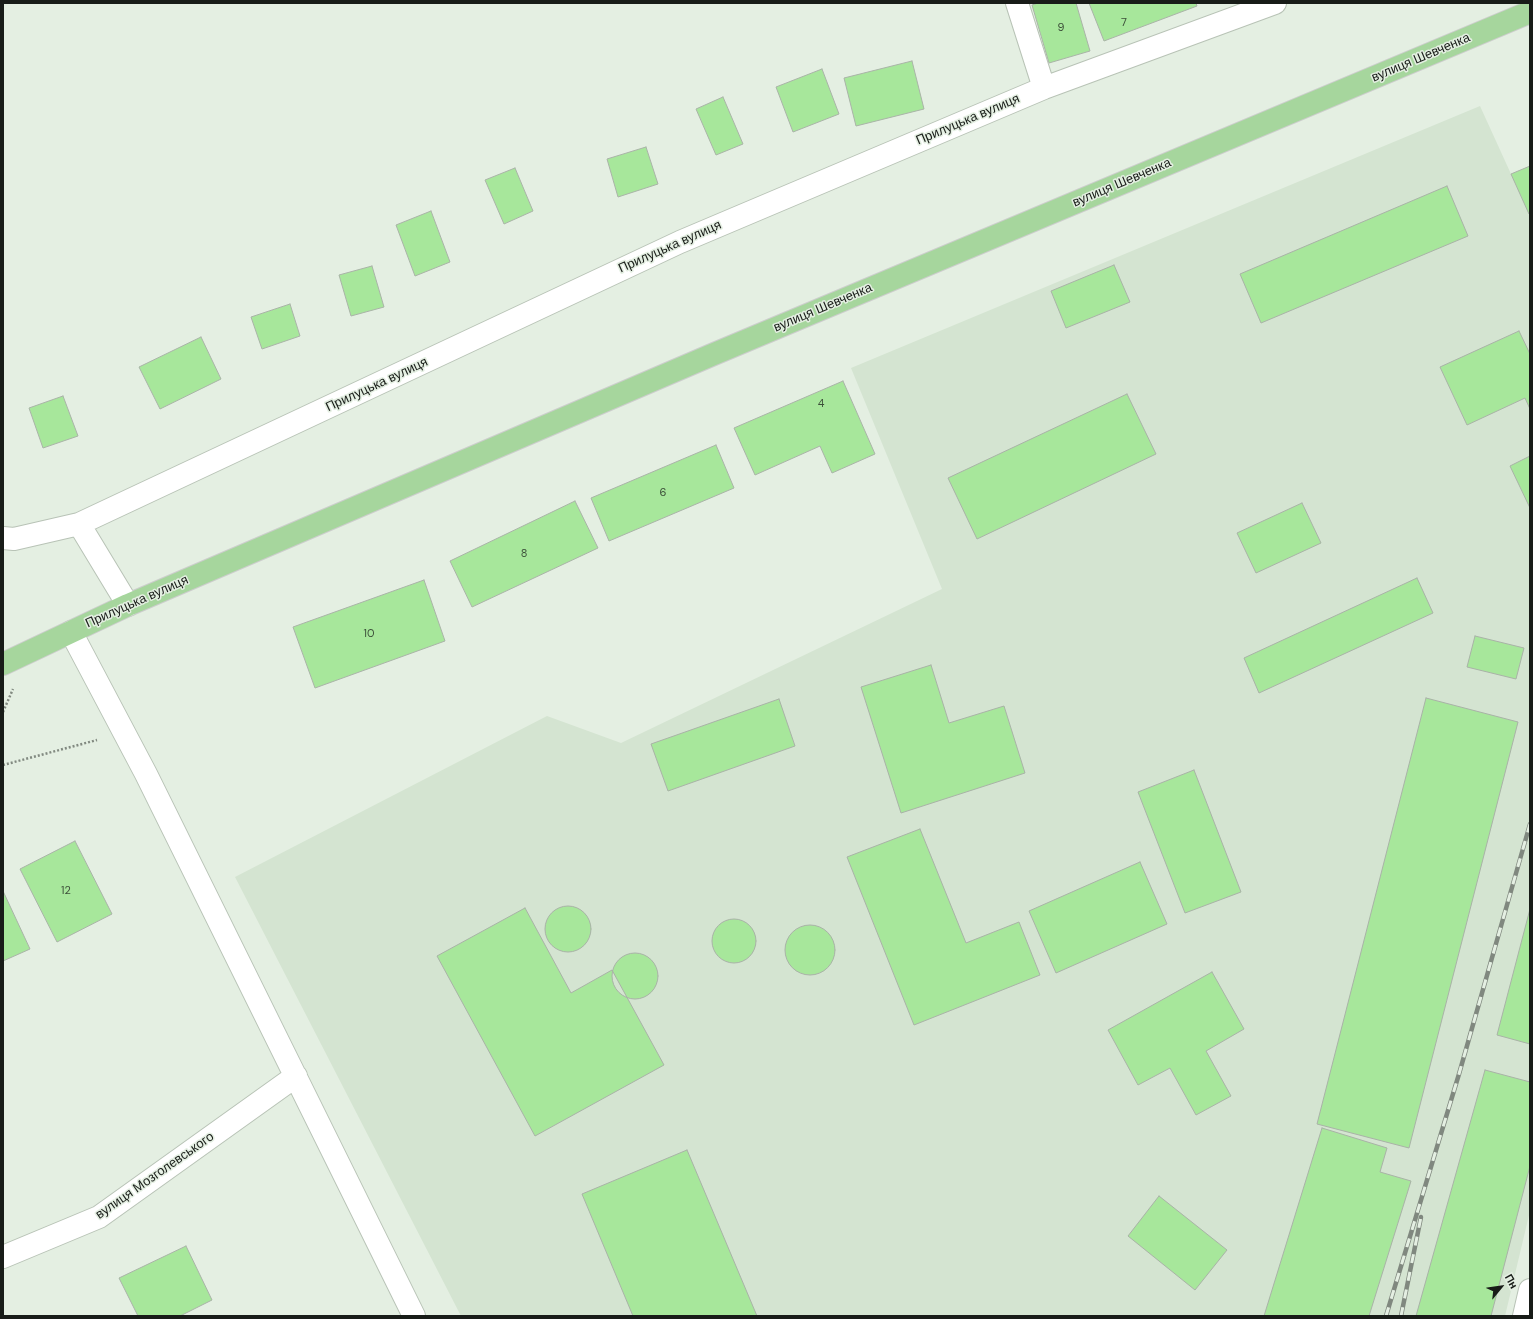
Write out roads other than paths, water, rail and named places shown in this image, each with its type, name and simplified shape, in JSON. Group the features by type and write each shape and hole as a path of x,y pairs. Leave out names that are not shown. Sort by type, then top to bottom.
{"main road":[{"name":"вулиця Шевченка","path":"714,354 1530,12"},
{"name":"Прилуцька вулиця","path":"3,664 128,605 714,354"}],"street":[{"path":"1017,3 1044,88"},
{"name":"Прилуцька вулиця","path":"3,538 14,539 79,524 680,242 1044,88 1275,3"},
{"path":"79,524 128,605"},
{"path":"71,632 146,774 414,1316"},
{"name":"вулиця Мозголевського","path":"3,1257 99,1217 296,1076"},
{"path":"1524,1316 1530,1290"}],"railway":[{"path":"1386,1316 1459,1074 1530,824"},
{"path":"1401,1316 1421,1217"}]}
